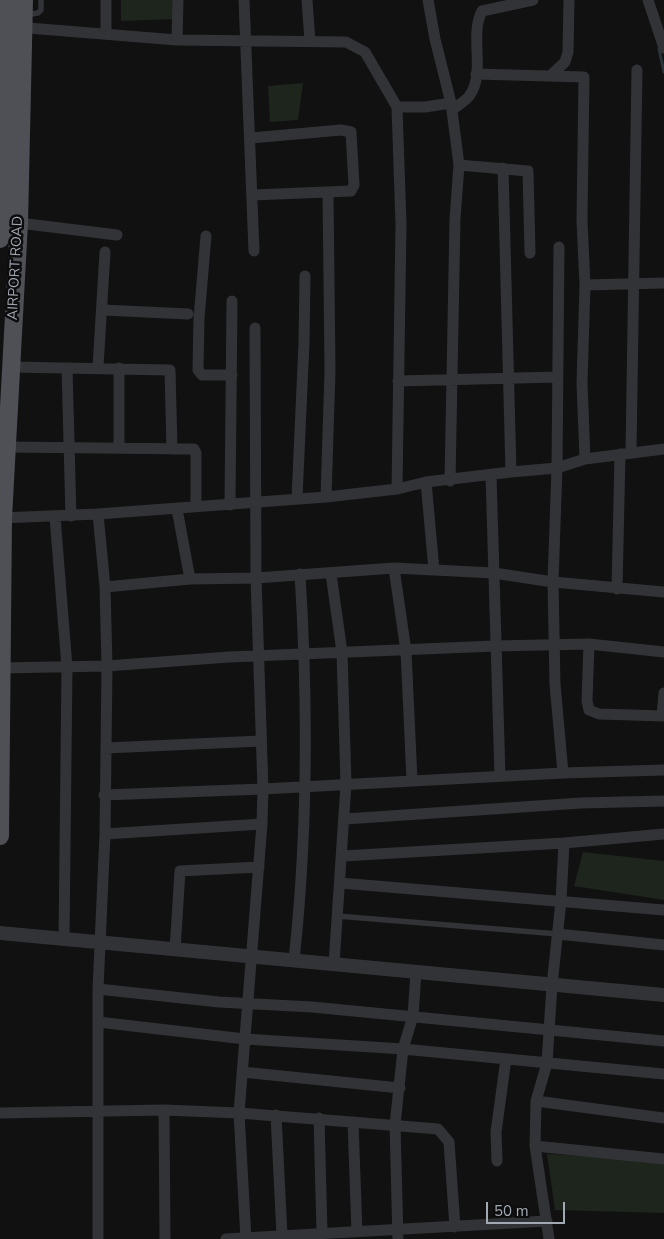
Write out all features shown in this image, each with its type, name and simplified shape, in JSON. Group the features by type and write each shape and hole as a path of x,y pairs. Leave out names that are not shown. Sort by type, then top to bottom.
{"main road":[{"name":"AIRPORT ROAD","path":"0,836 2,518 19,223 20,17 8,0"},
{"name":"AIRPORT ROAD","path":"0,239 3,212 3,63 20,17"}],"street":[{"path":"106,0 106,34"},
{"path":"177,40 178,0"},
{"path":"244,0 251,138 254,251"},
{"path":"307,0 310,42"},
{"path":"428,0 434,40 452,107 459,165 455,219 450,481"},
{"path":"397,107 452,107 470,95 476,74 477,33 480,13 511,2 533,0"},
{"path":"550,76 566,62 568,52 568,0"},
{"path":"648,0 664,48"},
{"path":"20,17 106,34 177,40 346,42 365,52 397,107 401,224 397,489"},
{"path":"617,589 634,283 637,70"},
{"path":"476,74 550,76 553,78 584,77 582,221 585,285 582,383 585,459"},
{"path":"251,138 341,130 351,132 353,190 253,195"},
{"path":"459,165 526,170 530,173 530,253"},
{"path":"503,168 507,378 511,472"},
{"path":"326,497 330,372 328,192"},
{"path":"19,223 117,235"},
{"path":"206,236 199,318 198,370 202,375 232,374"},
{"path":"559,247 557,468 553,582 555,684 563,772"},
{"path":"98,367 103,310 105,252"},
{"path":"297,498 305,276"},
{"path":"585,285 664,283"},
{"path":"230,505 232,301"},
{"path":"103,310 188,314"},
{"path":"246,1238 239,1113 249,1004 263,790 256,578 255,328"},
{"path":"10,367 98,367 172,371 172,449"},
{"path":"67,368 71,516"},
{"path":"119,368 119,448"},
{"path":"398,381 453,381 557,376"},
{"path":"6,447 196,450 196,506"},
{"path":"2,518 71,516 326,497 397,489 426,482 450,481 511,472 557,468 585,459 664,448"},
{"path":"491,475 500,776"},
{"path":"426,482 434,570"},
{"path":"177,509 190,579"},
{"path":"98,514 105,587 107,666 105,834 98,989 98,1239"},
{"path":"55,517 67,667 64,939"},
{"path":"105,587 190,579 331,574 394,568 494,573 553,582 664,592"},
{"path":"394,568 406,651 412,780"},
{"path":"294,960 305,849 305,654 300,574"},
{"path":"331,574 342,652 346,784 343,856 334,964"},
{"path":"1,668 107,666 260,656 495,646 589,644 664,652"},
{"path":"589,644 587,701 589,710 599,714 663,716 664,693"},
{"path":"106,748 261,741"},
{"path":"104,795 263,790 563,772 664,770"},
{"path":"345,819 581,803 664,802"},
{"path":"105,834 262,824"},
{"path":"343,856 564,844 664,834"},
{"path":"548,1239 547,1220 535,1146 536,1101 547,1063 548,1029 561,901 564,844"},
{"path":"175,950 180,871 259,867"},
{"path":"340,883 664,910"},
{"path":"0,932 100,943 664,995"},
{"path":"558,934 664,945"},
{"path":"398,1234 395,1124 403,1049 413,1016 416,972"},
{"path":"98,989 249,1004 413,1016 664,1041"},
{"path":"98,1022 245,1038 403,1049 664,1074"},
{"path":"497,1161 496,1132 506,1059"},
{"path":"242,1072 400,1088"},
{"path":"536,1101 664,1118"},
{"path":"164,1110 165,1239"},
{"path":"0,1113 164,1110 276,1115 438,1129 449,1142 455,1227"},
{"path":"276,1115 282,1236"},
{"path":"319,1118 322,1233"},
{"path":"353,1122 357,1232"},
{"path":"535,1146 664,1159"},
{"path":"226,1239 322,1233 398,1234 455,1227 547,1220"}],"lane":[{"path":"20,17 38,13 41,10 41,0"},
{"path":"337,916 558,934"}],"shaded area":[{"path":"121,0 174,0 174,19 121,21"},
{"path":"303,83 298,120 270,122 268,86"},
{"path":"583,852 664,861 664,900 574,886"},
{"path":"547,1154 664,1160 664,1213 555,1210"}],"waterway":[{"path":"659,49 664,72"}]}
